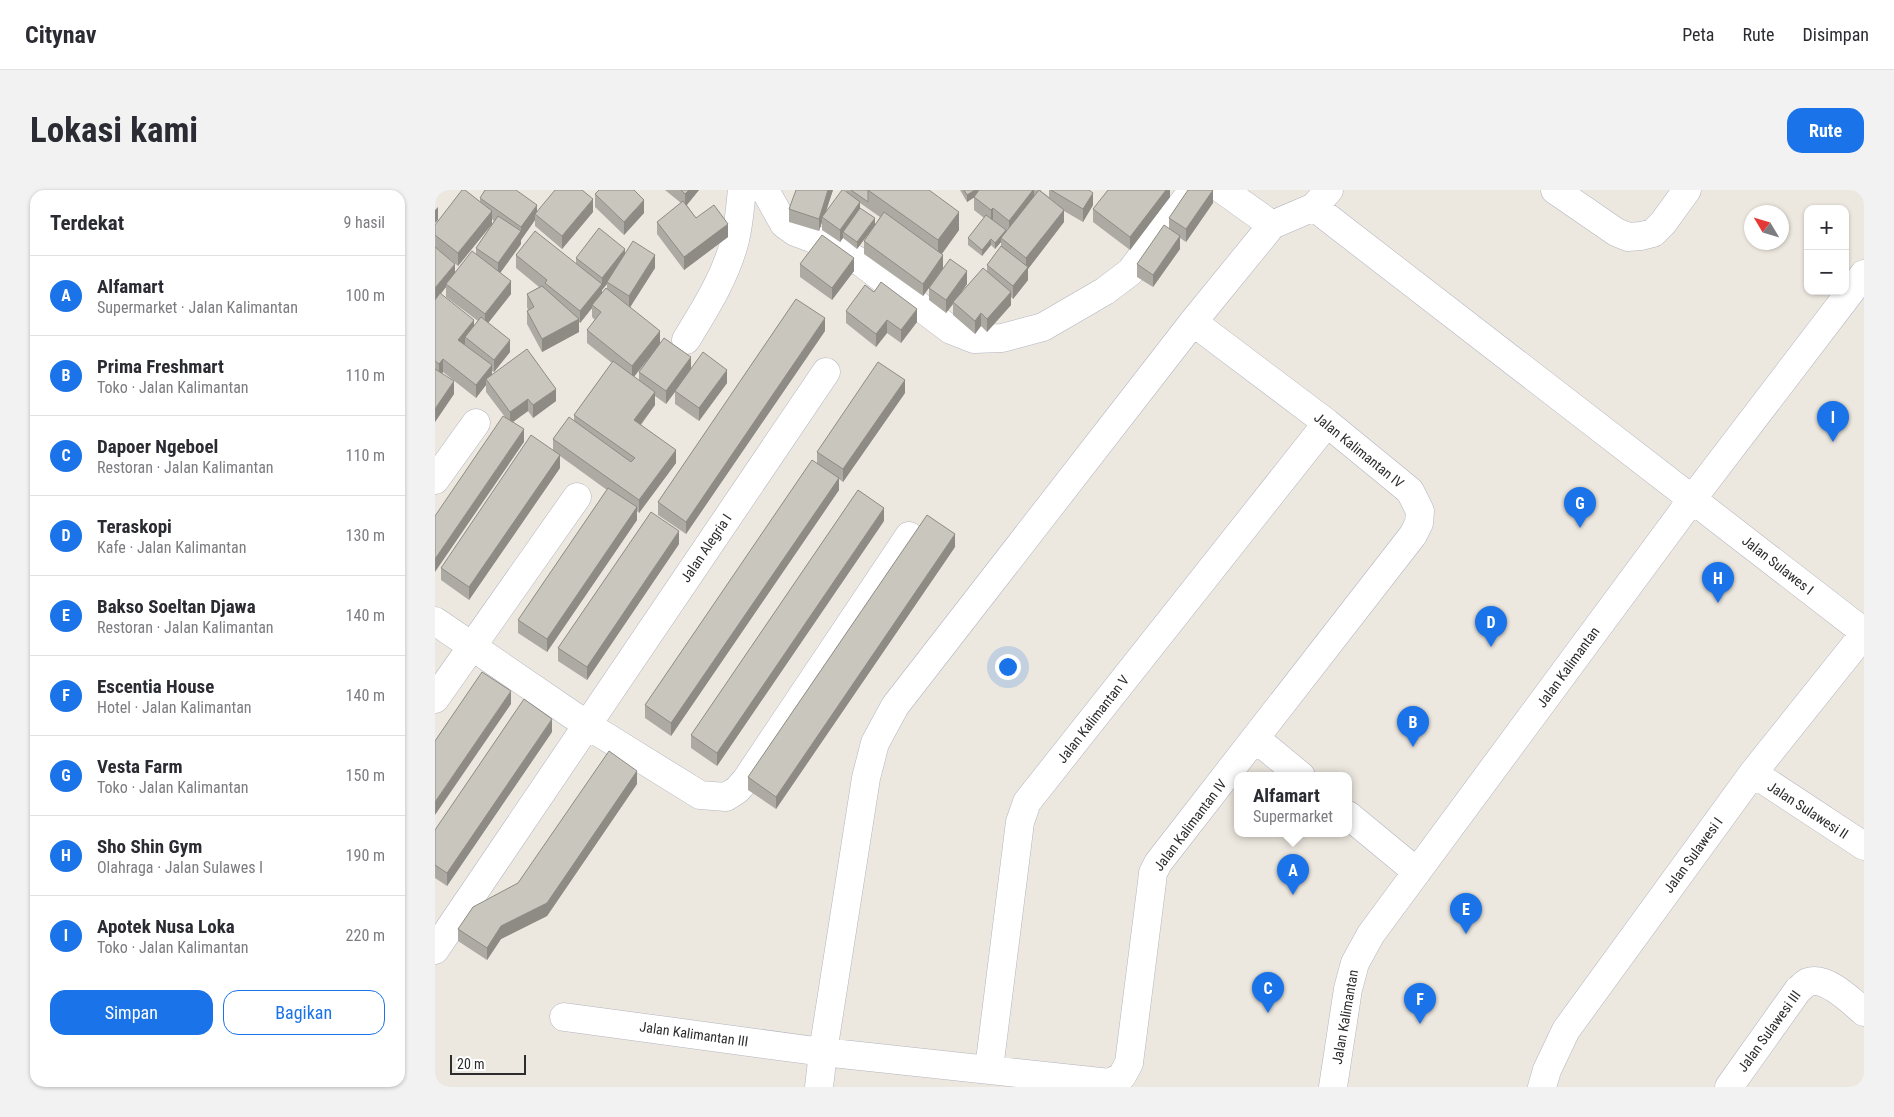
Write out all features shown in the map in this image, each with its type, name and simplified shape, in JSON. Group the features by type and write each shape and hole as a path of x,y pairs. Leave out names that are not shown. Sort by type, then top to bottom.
{"street":[{"path":"686,340 710,301 730,257 739,218 762,190 784,224 795,232 827,244 862,263 951,330 974,339 1001,338 1043,327 1105,291 1130,272 1193,190"},
{"path":"1223,190 1271,225"},
{"path":"1555,190 1616,232 1628,237 1653,233 1663,223 1687,190"},
{"path":"819,1087 866,778 875,743 895,706 1193,322 1271,225 1321,199"},
{"name":"Jalan Sulawes I","path":"1321,199 1864,633"},
{"name":"Jalan Kalimantan","path":"1333,1087 1347,989 1355,963 1371,934 1693,498 1864,274"},
{"name":"Jalan Kalimantan IV","path":"823,1052 1110,1083 1122,1076 1129,1063 1153,873 1158,863 1413,535 1419,522 1420,511 1410,491 1327,423 1193,322"},
{"name":"Jalan Alegria I","path":"435,950 826,372"},
{"path":"435,480 475,423"},
{"name":"Jalan Kalimantan V","path":"989,1069 1020,822 1027,802 1327,423"},
{"path":"435,699 577,497"},
{"path":"435,621 587,725 700,795 726,797 737,790 746,780 909,536"},
{"name":"Jalan Sulawesi I","path":"1542,1087 1547,1070 1565,1030 1753,773 1864,633"},
{"path":"1255,738 1296,772"},
{"name":"Jalan Sulawesi II","path":"1753,773 1864,846"},
{"path":"1352,818 1417,872"},
{"name":"Jalan Sulawesi III","path":"1729,1087 1798,990 1807,982 1830,985 1864,1012"},
{"name":"Jalan Kalimantan III","path":"564,1017 823,1052"}],"building":[{"path":"462,190 465,190 492,211 458,253 435,235 435,225"},
{"path":"485,190 516,190 537,205 521,227 480,198"},
{"path":"555,190 582,190 593,199 562,236 535,214"},
{"path":"599,190 634,190 644,200 624,222 595,194"},
{"path":"681,190 689,190 685,194"},
{"path":"796,190 828,190 819,219 789,209"},
{"path":"842,190 860,202 840,230 822,217"},
{"path":"851,190 868,190 868,202"},
{"path":"868,190 929,190 959,212 938,240"},
{"path":"964,190 975,190 967,195"},
{"path":"979,190 1033,190 1009,221 993,208 991,210 974,197"},
{"path":"1039,190 1064,210 1026,258 1001,238"},
{"path":"1051,190 1089,190 1093,193 1083,209"},
{"path":"1108,190 1166,190 1130,237 1093,209"},
{"path":"1188,190 1213,190 1186,229 1169,218"},
{"path":"683,201 696,218 714,205 728,224 684,257 657,222"},
{"path":"860,208 875,218 857,242 843,232"},
{"path":"884,212 943,255 923,284 864,241"},
{"path":"986,215 1006,230 995,243 991,239 982,250 968,238"},
{"path":"498,216 521,231 498,263 476,248"},
{"path":"1164,225 1180,236 1153,275 1137,264"},
{"path":"599,228 625,249 602,278 576,258"},
{"path":"535,231 602,284 580,311 545,283 547,280 516,255"},
{"path":"822,235 854,258 832,288 800,264"},
{"path":"633,241 655,255 629,296 607,282"},
{"path":"1001,246 1028,267 1013,286 987,265"},
{"path":"435,247 455,264 435,288"},
{"path":"472,251 511,281 485,314 446,284"},
{"path":"950,259 967,271 946,300 929,288"},
{"path":"983,268 1011,292 987,319 981,313 975,321 953,302"},
{"path":"881,282 917,309 901,330 887,320 876,334 846,311 865,285 874,292"},
{"path":"542,286 579,319 542,339 527,311 534,307 527,294"},
{"path":"606,288 660,331 632,366 587,330 601,312 592,305"},
{"path":"440,293 474,320 458,340 492,365 476,385 443,359 439,364 435,361 435,300"},
{"path":"796,299 825,318 686,522 658,502"},
{"path":"481,317 510,340 494,360 465,337"},
{"path":"664,338 691,357 666,391 639,372"},
{"path":"527,349 556,389 533,405 528,399 510,412 486,379"},
{"path":"703,352 727,370 699,408 675,391"},
{"path":"613,361 655,392 634,420 676,450 639,500 553,439 569,417 631,462 635,458 574,415"},
{"path":"878,362 905,380 843,469 817,452"},
{"path":"435,369 454,381 435,409"},
{"path":"503,416 524,429 435,559 435,516"},
{"path":"531,435 560,455 469,587 441,568"},
{"path":"812,460 839,478 671,723 645,705"},
{"path":"608,488 637,507 547,639 518,620"},
{"path":"858,490 884,508 717,753 691,735"},
{"path":"651,512 679,531 587,667 558,648"},
{"path":"927,515 955,534 776,797 748,777"},
{"path":"482,672 511,691 435,802 435,741"},
{"path":"524,699 552,719 447,873 435,865 435,830"},
{"path":"609,751 637,771 547,903 501,926 487,948 458,929 473,907 518,883"}],"place":[{"name":"Apotek Nusa Loka","path":"1833,442"},
{"name":"Vesta Farm","path":"1580,528"},
{"name":"Sho Shin Gym","path":"1718,603"},
{"name":"Teraskopi","path":"1491,647"},
{"name":"Prima Freshmart","path":"1413,747"},
{"name":"Alfamart","path":"1293,895"},
{"name":"Bakso Soeltan Djawa","path":"1466,934"},
{"name":"Dapoer Ngeboel","path":"1268,1013"},
{"name":"Escentia House","path":"1420,1024"}]}
